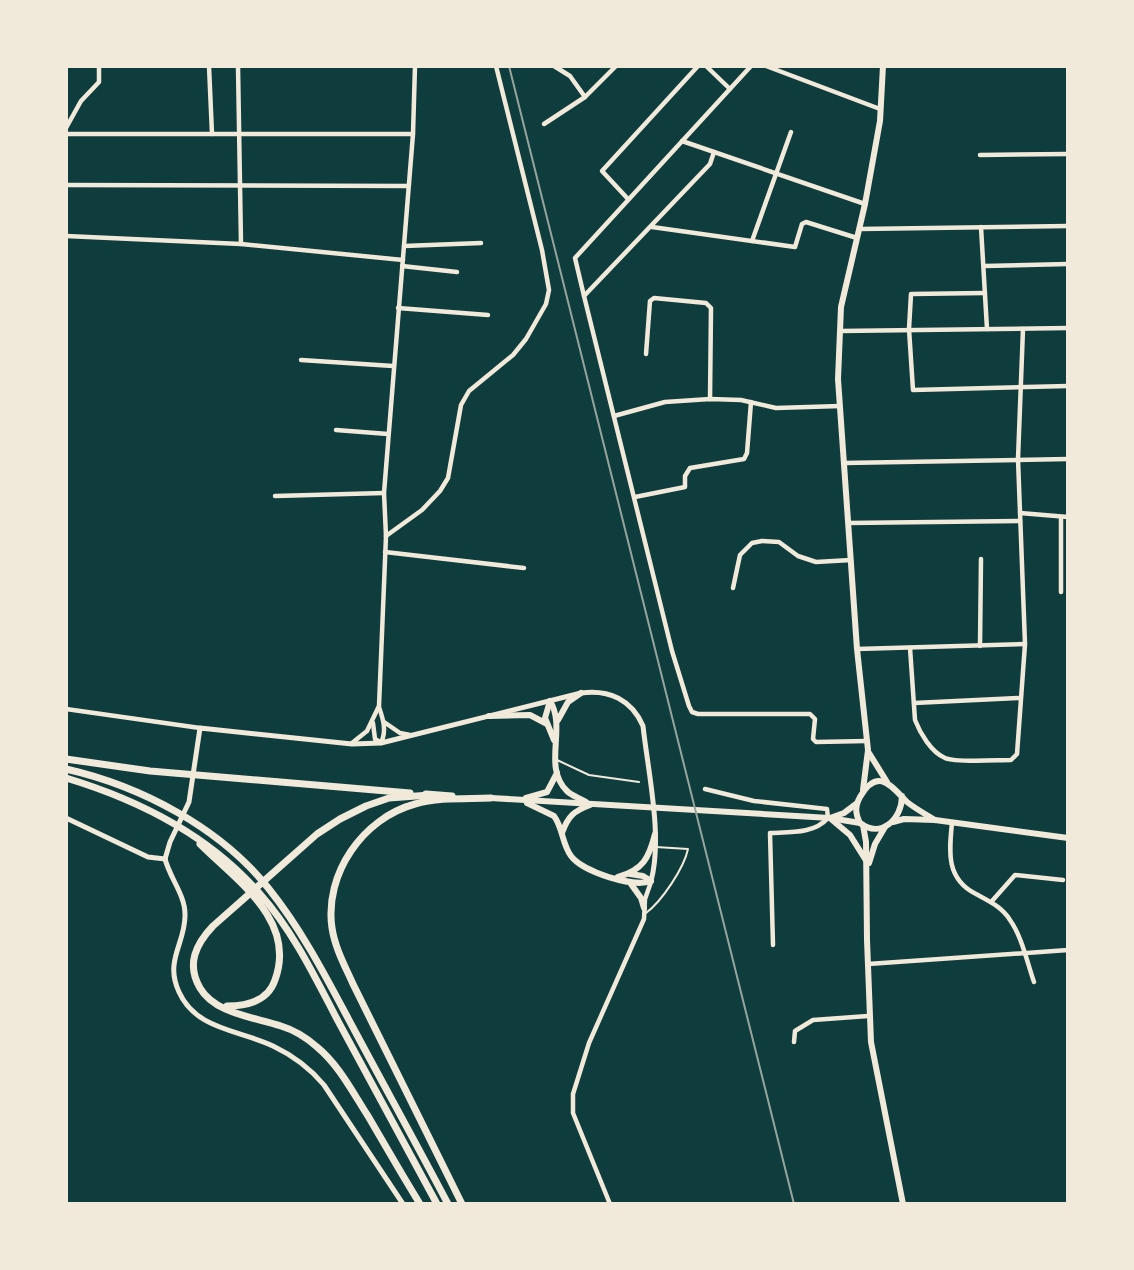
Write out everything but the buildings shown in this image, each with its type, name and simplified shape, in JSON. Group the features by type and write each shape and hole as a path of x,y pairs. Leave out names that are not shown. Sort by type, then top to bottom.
{"highway":[{"path":"66,758 186,774 491,798"},
{"path":"66,769 119,786 174,811 214,837 269,888 318,962 448,1203"},
{"path":"66,778 117,795 184,830 209,846 260,897 296,942 437,1203"},
{"path":"420,1203 352,1090 318,1048 283,1026 210,999 201,990 192,964 201,939 213,926 317,834 340,818 389,798 430,795"},
{"path":"462,1203 352,984 332,928 331,902 336,881 346,859 369,828 386,816 430,801 491,798"},
{"path":"223,1006 257,1001 273,985 277,976 278,938 260,897"}],"main road":[{"path":"829,818 844,813 856,804 866,781 868,750 848,523 840,406 839,331 841,307 865,204 880,109 883,66"},
{"path":"558,722 568,702 581,693"},
{"path":"550,701 558,722 555,740 557,773 567,791 591,804"},
{"path":"550,701 546,709 547,724 555,740"},
{"path":"489,716 530,715 547,724"},
{"path":"868,750 887,782 917,810 935,820"},
{"path":"519,800 547,792 557,773"},
{"path":"863,792 874,783 887,782"},
{"path":"491,798 829,818 861,824 874,830 892,822 901,809 902,796"},
{"path":"519,800 550,813 558,821 566,849 577,863 599,874 630,882 643,884 651,881"},
{"path":"562,832 568,817 576,810 591,804"},
{"path":"856,804 856,815 866,842 868,1016 902,1203"},
{"path":"829,818 850,835 867,865"},
{"path":"892,822 904,819 935,820 1068,838"},
{"path":"867,865 885,827"},
{"path":"616,877 638,869 646,860 655,834"},
{"path":"629,874 643,876 651,881"},
{"path":"630,882 641,898 644,910"}],"street":[{"path":"66,128 81,101 99,82 99,66"},
{"path":"209,66 212,134"},
{"path":"238,66 241,244"},
{"path":"352,744 361,738 373,723 379,706 386,552 384,493 413,134 415,66"},
{"path":"386,536 422,510 448,478 461,405 469,391 513,355 526,340 546,304 549,290 542,250 496,66"},
{"path":"554,66 570,76 585,97"},
{"path":"544,124 585,97 616,66"},
{"path":"628,199 601,171 698,66"},
{"path":"706,66 730,89"},
{"path":"751,66 575,258 672,651 692,712 810,714 815,719 813,739 820,743 867,741"},
{"path":"765,66 880,109"},
{"path":"752,241 790,132"},
{"path":"66,134 413,134"},
{"path":"682,141 865,204"},
{"path":"584,296 710,164 714,152"},
{"path":"980,155 1068,154"},
{"path":"66,185 408,186"},
{"path":"651,227 795,247 802,224 806,222 858,238"},
{"path":"860,229 1068,226"},
{"path":"981,228 987,329"},
{"path":"66,236 241,244 457,272"},
{"path":"404,246 481,243"},
{"path":"984,266 1068,264"},
{"path":"985,293 911,294 909,329 912,390 1068,386"},
{"path":"646,354 650,301 654,298 706,303 711,308 710,399"},
{"path":"398,308 488,315"},
{"path":"910,648 915,720 919,730 936,752 947,760 1011,760 1017,754 1025,644 1018,459 1023,328"},
{"path":"839,331 1068,328"},
{"path":"301,360 393,366"},
{"path":"614,416 665,402 710,399 751,402 775,408 840,406"},
{"path":"635,497 685,486 685,476 690,468 744,460 747,453 751,402"},
{"path":"336,430 388,434"},
{"path":"844,463 1068,459"},
{"path":"275,496 384,493"},
{"path":"1019,513 1064,517 1061,592"},
{"path":"848,523 1020,521"},
{"path":"733,588 740,555 752,543 779,542 798,556 816,562 851,559"},
{"path":"386,552 524,568"},
{"path":"980,646 981,558"},
{"path":"858,649 1025,644"},
{"path":"66,709 200,728 352,744 381,743 581,693 611,694 627,703 643,726 655,834 651,881 644,910 589,1043 573,1094 573,1113 610,1203"},
{"path":"914,703 1020,698"},
{"path":"379,706 384,722 384,737 381,743"},
{"path":"384,722 400,733 415,735"},
{"path":"373,723 375,738 381,743"},
{"path":"200,728 189,802 165,859 184,905 184,928 174,955 178,991 188,1008 202,1019 221,1029 270,1044 295,1057 310,1069 324,1085 403,1203"},
{"path":"705,789 754,801 827,808 829,818 814,828 770,833 773,945"},
{"path":"66,818 148,857 165,859"},
{"path":"952,823 951,863 954,876 964,887 992,901 1012,922 1034,982"},
{"path":"992,901 1015,875 1063,880"},
{"path":"868,964 1068,950"},
{"path":"794,1042 795,1031 813,1020 868,1016"}],"lane":[{"path":"556,759 589,775 639,782"},
{"path":"644,910 650,909 676,877 688,849 655,847"}],"railway":[{"path":"509,66 794,1204"}]}
